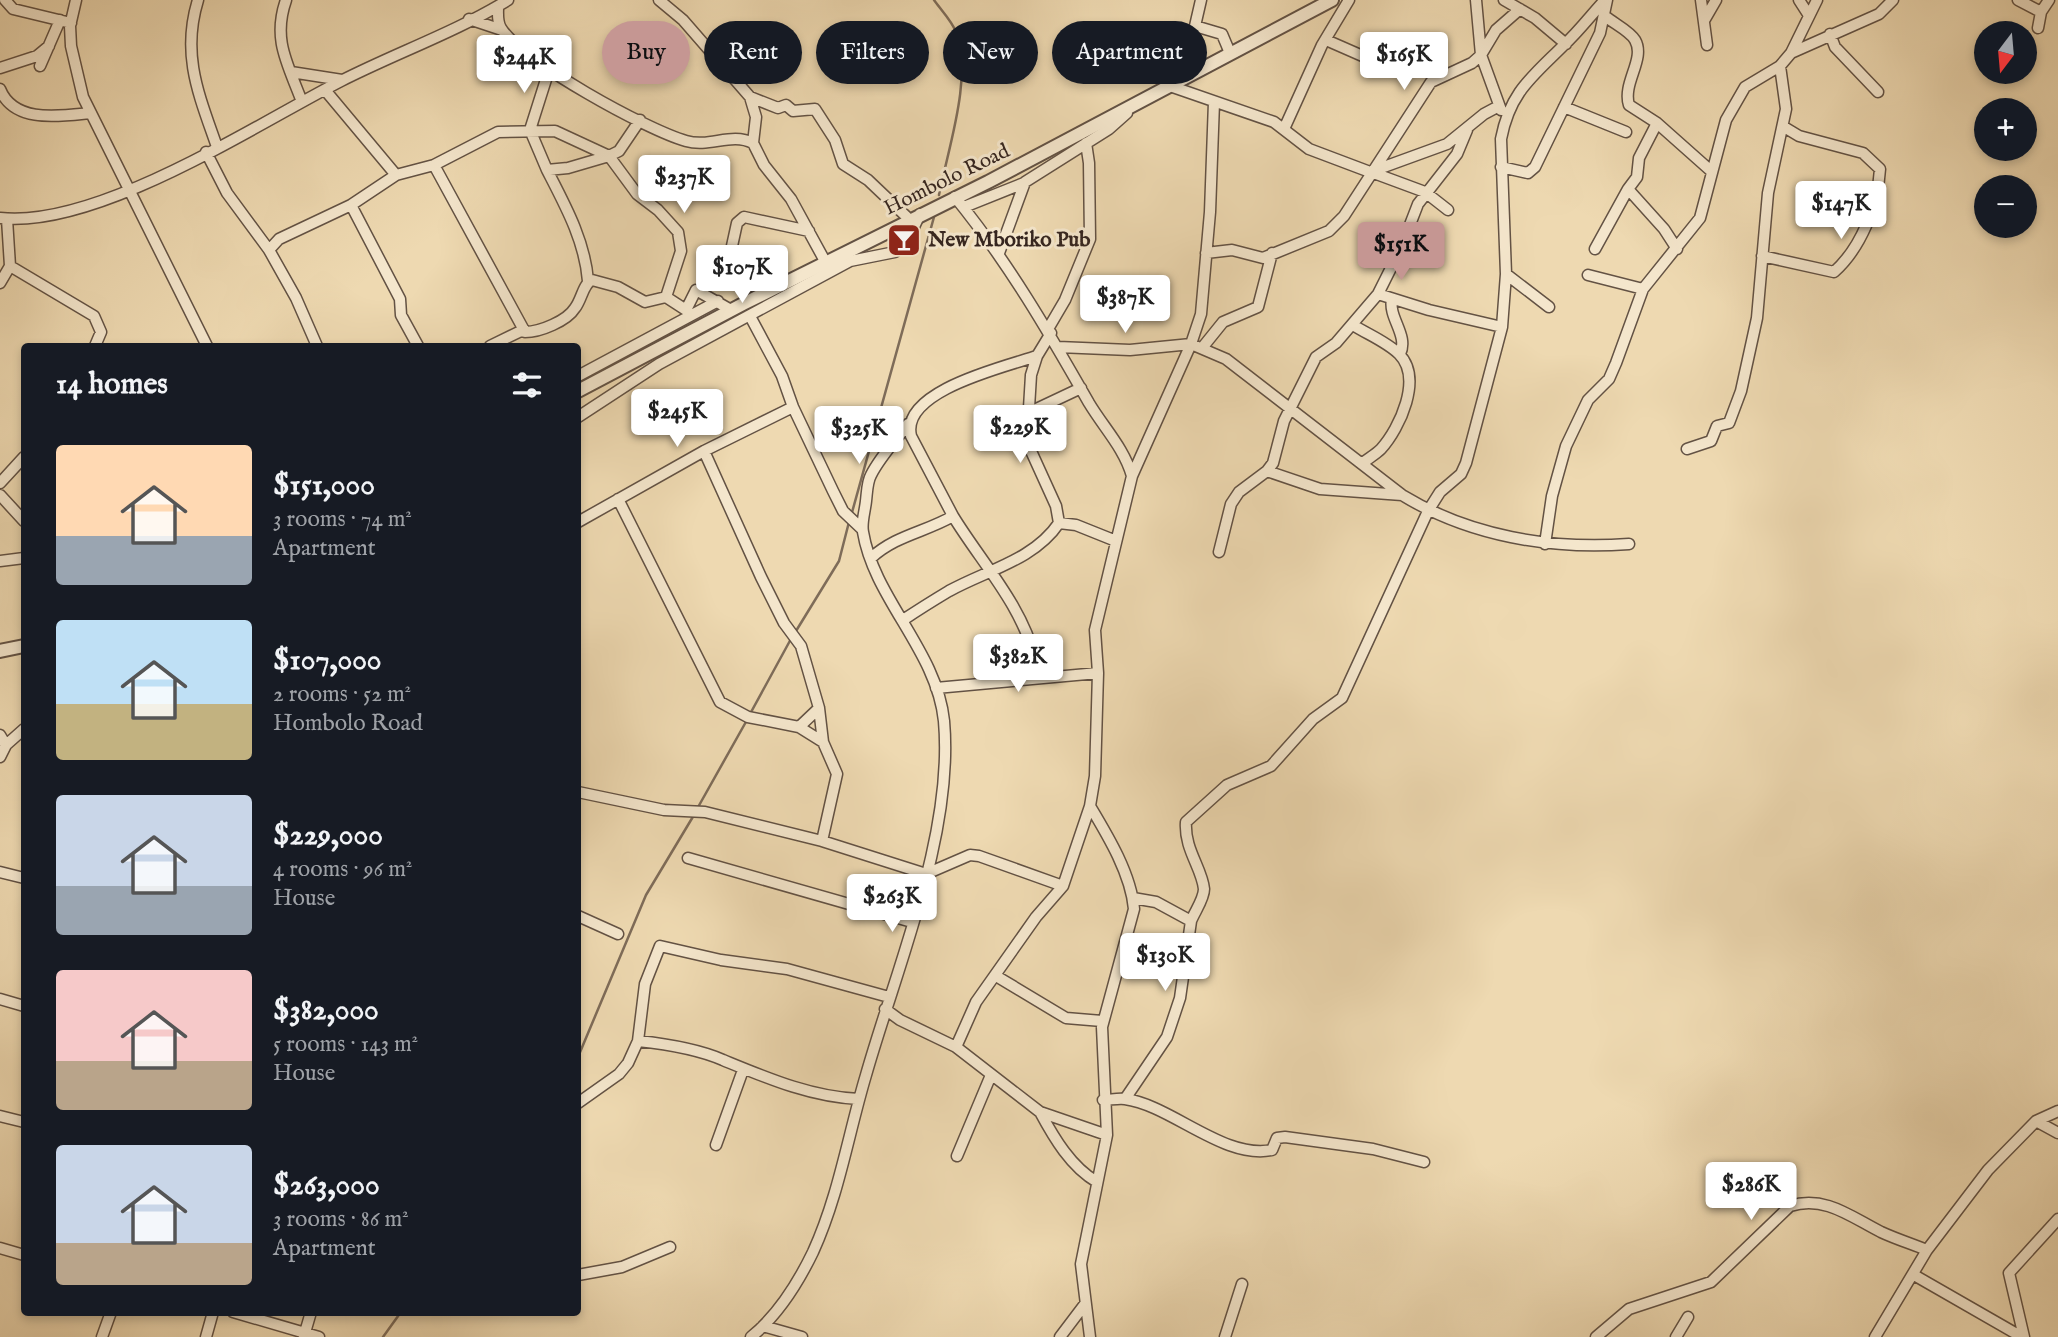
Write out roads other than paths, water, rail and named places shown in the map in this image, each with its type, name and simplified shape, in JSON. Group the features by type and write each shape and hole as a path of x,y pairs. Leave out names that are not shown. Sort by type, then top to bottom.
{"street":[{"path":"5,0 13,9 71,23"},
{"path":"76,0 71,23 71,46 83,97 205,343"},
{"path":"198,0 192,20 189,48 197,88 217,147"},
{"path":"286,0 278,29 302,102"},
{"path":"659,0 683,19 750,97 756,117 753,143"},
{"path":"1201,0 1195,26 1222,34 1230,53"},
{"name":"Hombolo Road","path":"581,389 915,216 959,202 1332,0"},
{"path":"1284,129 1326,40 1349,0"},
{"path":"1476,0 1481,55 1504,121"},
{"path":"1504,0 1566,44"},
{"path":"1501,167 1532,171 1605,16 1606,0"},
{"path":"1125,1099 1167,1037 1180,998 1191,921 1204,887 1191,857 1186,822 1227,785 1271,766 1313,719 1342,698 1428,511 1437,495 1463,471 1502,327 1506,274 1501,167 1504,121 1523,83 1566,44 1606,0"},
{"path":"1701,0 1707,45"},
{"path":"1705,19 1716,0"},
{"path":"1799,0 1808,14"},
{"path":"1545,544 1552,496 1566,446 1588,400 1609,379 1643,289 1700,218 1726,120 1739,95 1752,81 1780,66 1791,53 1816,0"},
{"path":"1791,53 1879,14 1892,0"},
{"path":"2018,0 2041,12"},
{"path":"2038,28 2041,12 2049,0"},
{"path":"0,284 10,266 3,219 54,214 129,192 342,80 503,3 502,30"},
{"path":"1206,253 1232,250 1258,259 1329,231 1344,216 1370,172 1431,82 1464,67 1481,55 1496,30 1520,9"},
{"path":"1605,16 1635,40 1638,54 1627,89 1629,105 1657,123 1712,172"},
{"path":"469,19 502,30 549,70 640,120 696,144 740,138 753,143 826,263"},
{"path":"40,66 60,20"},
{"path":"1829,34 1835,47 1878,92"},
{"path":"1326,40 1374,61"},
{"path":"0,68 37,56 49,46"},
{"path":"1687,449 1711,441 1717,426 1729,424 1734,415 1757,318 1771,171 1784,127 1786,103 1780,66"},
{"path":"496,343 523,330 534,332 569,316 588,281 587,264 578,238 530,130 549,70"},
{"path":"291,72 342,80"},
{"path":"1170,86 1274,122 1301,145 1320,155 1425,192 1448,210"},
{"path":"0,89 9,105 34,114 90,113"},
{"path":"325,90 337,107 365,134 396,175"},
{"path":"581,415 659,365 751,318 850,261 895,252 907,242 915,216 843,164 835,140 816,109 793,111 786,105 778,108 750,97"},
{"path":"956,1047 976,1002 1036,917 1063,886 1090,806 1095,776 1098,673 1095,630 1132,476 1197,346 1206,253 1214,102"},
{"path":"1132,476 1124,455 1081,388 1049,331 999,253 959,202 1025,182 1086,143 1135,105"},
{"path":"1370,172 1447,144 1484,114 1499,106"},
{"path":"1564,107 1626,132"},
{"path":"547,170 568,169 619,151 640,120"},
{"path":"1595,249 1637,177 1639,158 1657,123"},
{"path":"1762,256 1834,272 1863,236 1880,180 1880,169 1863,153 1799,136 1784,127"},
{"path":"269,250 279,239 351,205 396,175 434,165 491,134 530,130 555,131 609,156 637,194 658,210 678,232 681,251 666,297"},
{"path":"1219,552 1233,500 1267,471 1290,408 1316,358 1336,343 1378,294 1425,192 1457,154 1467,130"},
{"path":"903,620 988,572 1035,550 1048,539 1059,523 1056,506 1021,429 1028,413 1037,356 1065,300 1089,242 1089,163 1086,143"},
{"path":"206,152 227,193 269,250 296,298 316,343"},
{"path":"434,165 523,330"},
{"path":"999,253 1025,182"},
{"path":"1629,189 1664,229 1677,249"},
{"path":"351,205 400,299 401,315 416,343"},
{"path":"732,246 737,223 744,217 808,232"},
{"path":"1197,346 1223,323 1258,307 1272,253"},
{"path":"10,266 94,316 101,332 96,343"},
{"path":"1506,274 1549,307"},
{"path":"1588,275 1643,289"},
{"path":"588,281 606,282 645,302 666,297 686,310 696,290 732,310"},
{"path":"1378,294 1502,327"},
{"path":"1364,463 1381,449 1396,425 1408,397 1408,373 1400,355 1402,337 1392,309 1392,299"},
{"path":"581,374 718,301"},
{"path":"751,318 782,376 793,407 843,511 862,529"},
{"path":"1353,325 1400,355"},
{"path":"1059,347 1147,350 1197,346 1236,365 1402,495 1428,511 1462,526 1545,544 1629,544"},
{"path":"751,1337 763,1326 793,1287 817,1243 841,1177 859,1100 926,874 944,791 944,720 936,688 871,558 862,529 870,477 922,405 961,381 1037,356"},
{"path":"1028,413 1081,388"},
{"path":"581,520 704,452 793,407"},
{"path":"908,424 911,436 953,516 988,572 1013,603 1035,659"},
{"path":"704,452 784,623 800,646 819,708 823,742 837,774 822,841"},
{"path":"0,483 21,460"},
{"path":"1267,471 1320,489 1402,495"},
{"path":"0,495 21,518"},
{"path":"618,499 720,702 748,717 799,727 823,742"},
{"path":"871,558 886,544 919,529 934,527 953,516"},
{"path":"1059,523 1076,525 1116,541"},
{"path":"0,561 21,558"},
{"path":"0,651 21,647"},
{"path":"936,688 1098,673"},
{"path":"799,727 819,708"},
{"path":"0,757 6,745 21,732"},
{"path":"0,735 6,745"},
{"path":"581,793 664,810 705,812 822,841 926,874 970,855 1063,886"},
{"path":"1090,806 1103,828 1133,898 1133,916 1102,1021 1103,1100 1107,1135 1092,1222 1081,1264 1090,1337"},
{"path":"688,858 912,922"},
{"path":"0,872 21,877"},
{"path":"1133,898 1156,902 1191,921"},
{"path":"581,917 618,934"},
{"path":"581,1101 619,1074 628,1063 638,1041 641,1000 660,946 746,965 787,969 889,997"},
{"path":"996,976 1066,1018 1102,1021"},
{"path":"0,999 21,1005"},
{"path":"885,1009 900,1020 956,1047 1040,1112 1107,1135"},
{"path":"638,1041 722,1059 743,1070 815,1094 859,1100"},
{"path":"716,1145 743,1070"},
{"path":"957,1156 991,1075"},
{"path":"1103,1100 1125,1099 1225,1143 1257,1151 1272,1150 1277,1138 1285,1137 1373,1149 1424,1162"},
{"path":"1875,1337 1927,1250 1988,1170 2036,1121 2058,1111"},
{"path":"1040,1112 1054,1137 1079,1169 1097,1182"},
{"path":"0,1116 21,1121"},
{"path":"2036,1121 2058,1133"},
{"path":"1596,1337 1629,1310 1711,1282 1790,1206 1831,1205 1883,1233 1927,1250"},
{"path":"2023,1337 2009,1273 2058,1219"},
{"path":"581,1274 629,1265 670,1247"},
{"path":"0,1249 21,1254"},
{"path":"1914,1275 2023,1337"},
{"path":"1225,1337 1242,1284"},
{"path":"1060,1337 1085,1304"},
{"path":"102,1337 110,1316"},
{"path":"206,1337 212,1316"},
{"path":"245,1316 304,1335 319,1337"},
{"path":"304,1335 310,1316"},
{"path":"1676,1337 1688,1317"},
{"path":"763,1326 798,1336"}],"waterway":[{"path":"934,0 956,32 961,50 962,70 957,113 939,195"},
{"path":"851,516 934,217"},
{"path":"796,631 839,561 849,522"},
{"path":"750,714 792,637"},
{"path":"697,809 747,720"},
{"path":"581,1050 646,895 694,815"},
{"path":"383,1337 398,1316"}],"place":[{"name":"New Mboriko Pub","path":"904,240"}]}
